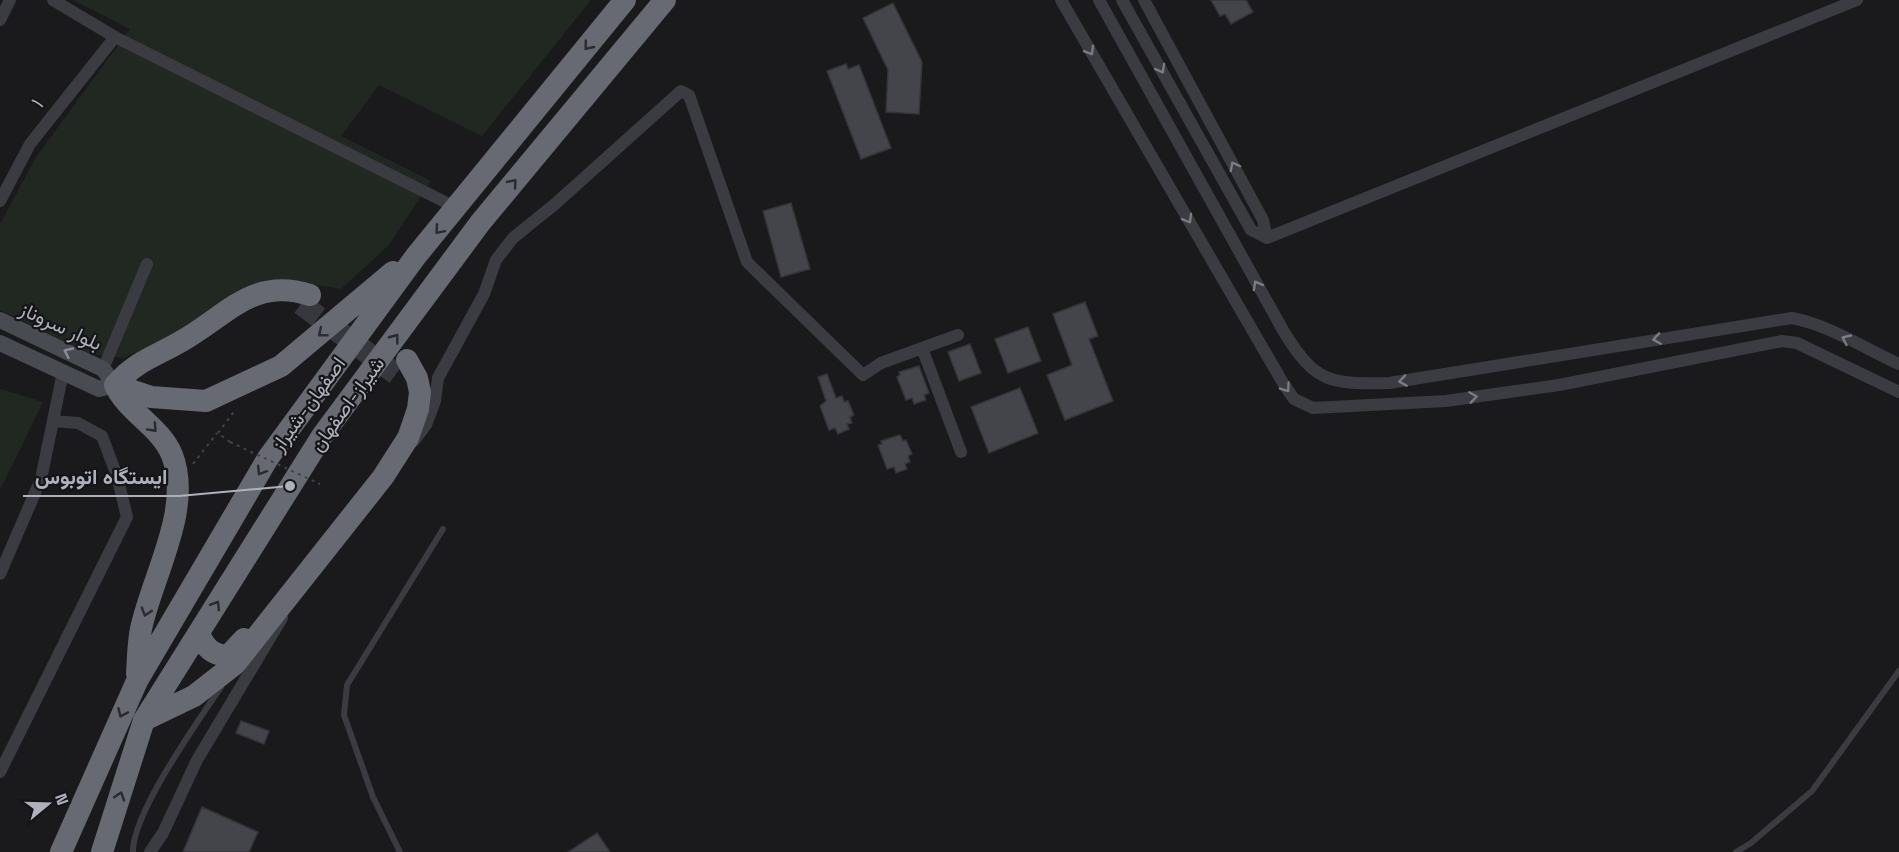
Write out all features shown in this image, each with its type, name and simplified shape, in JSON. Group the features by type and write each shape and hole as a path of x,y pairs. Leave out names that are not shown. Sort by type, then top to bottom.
{"highway":[{"name":"اصفهان-شیراز","path":"61,852 137,681 268,458 416,256 625,0"},
{"name":"شیراز-اصفهان","path":"102,852 144,720 322,436 480,223 665,0"},
{"path":"109,377 151,397 206,401 281,366 416,256"},
{"path":"109,377 177,361 253,308 267,302 305,299"},
{"path":"144,720 194,696 235,664 383,477 408,438 414,425 420,392 417,378 402,367 405,411 399,432 386,454 269,603 237,648 228,656 219,656 203,646 198,633"},
{"path":"109,377 122,400 156,431 172,455 176,475 176,512 141,629 137,681"}],"street":[{"path":"0,20 10,0"},
{"path":"53,0 115,37 457,208"},
{"path":"1061,0 1282,383 1294,399 1313,408 1446,401 1559,385 1782,341 1797,343 1899,392"},
{"path":"1099,0 1284,332 1301,360 1317,373 1341,382 1389,383 1792,318 1816,322 1833,333 1899,364"},
{"path":"1122,0 1251,230 1267,238 1857,0"},
{"path":"1144,0 1263,220 1267,238"},
{"name":"۱","path":"0,201 30,144 115,37"},
{"path":"150,852 163,833 197,760 282,617 426,425 435,401 438,378 480,303 496,260 513,238 555,204 681,91 690,95 704,130 747,262 863,375 881,363 958,335"},
{"path":"109,377 147,264"},
{"name":"بلوار سروناز","path":"0,320 109,377 99,389 0,343"},
{"path":"922,348 961,452"},
{"path":"0,574 41,479 63,372"},
{"path":"0,772 127,517 117,476 102,436 78,423 53,421"}],"lane":[{"path":"400,852 374,797 344,715 347,685 443,529"},
{"path":"134,852 133,844 148,807 172,761 235,664"},
{"path":"1736,852 1751,843 1812,791 1899,671"}],"path":[{"path":"176,475 189,470 241,402 242,386"},
{"path":"218,433 230,442 320,484"}],"shaded area":[{"path":"73,0 591,0 482,136 379,85 341,136 431,181 389,245 341,289 283,280 174,336 124,358 91,354 0,310 0,224 36,157 130,29"},
{"path":"0,389 43,402 0,490"}],"building":[{"path":"1211,0 1246,0 1253,12 1231,24 1225,14 1220,16"},
{"path":"893,3 922,62 919,114 886,112 888,70 863,18"},
{"path":"846,64 848,69 859,65 891,148 861,159 827,71"},
{"path":"791,203 810,269 781,277 763,211"},
{"path":"1085,302 1098,336 1089,339 1113,401 1065,420 1047,375 1072,365 1053,314"},
{"path":"1028,327 1041,361 1008,373 995,339"},
{"path":"970,344 981,373 959,381 948,352"},
{"path":"919,366 929,393 924,395 926,400 914,404 912,398 906,400 897,377 900,375 899,372"},
{"path":"827,374 836,398 842,396 844,402 848,401 854,415 850,417 852,423 847,424 849,429 838,434 835,428 829,430 820,406 826,401 818,377"},
{"path":"1020,388 1038,433 989,453 971,407"},
{"path":"900,435 903,441 906,440 912,454 908,456 910,462 905,464 907,469 896,473 894,467 887,469 878,445 882,444 881,441"},
{"path":"241,721 269,731 264,744 236,733"},
{"path":"202,807 258,832 249,852 183,852"},
{"path":"597,833 610,852 568,852"}],"tunnel":[{"path":"301,304 396,374"}],"place":[{"name":"ایستگاه اتوبوس","path":"290,486"}]}
